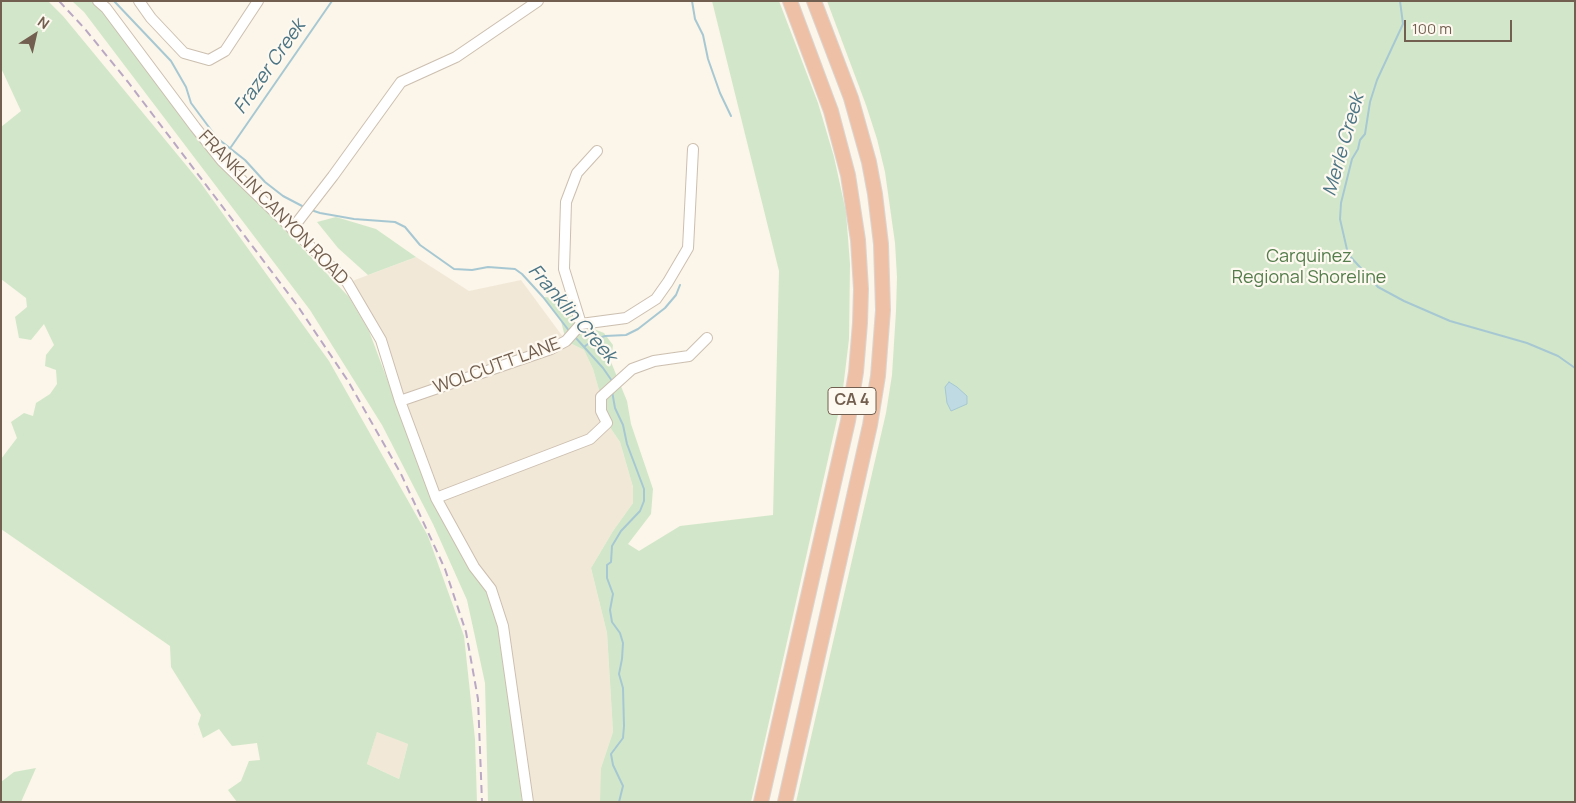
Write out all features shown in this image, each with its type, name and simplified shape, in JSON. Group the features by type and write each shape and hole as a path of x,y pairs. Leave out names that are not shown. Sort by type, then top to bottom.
{"highway":[{"name":"CA 4","path":"762,802 848,421 857,363 860,322 858,240 854,206 844,158 828,103 790,1"},
{"name":"CA 4","path":"785,802 870,425 878,376 883,326 881,244 869,162 851,98 814,1"}],"street":[{"name":"FRANKLIN CANYON ROAD","path":"98,1 106,8 222,161 347,282 381,340 400,401 436,498 474,567 491,590 503,626 528,802"},
{"path":"139,1 151,18 184,54 208,60 225,51 258,1"},
{"path":"292,230 401,82 456,57 538,1"},
{"path":"597,151 577,172 566,202 564,269 582,324 626,318 656,299 668,282 688,248 693,149"},
{"name":"WOLCUTT LANE","path":"400,401 551,349 566,341 582,324"},
{"path":"436,498 590,439 607,423 601,411 602,397 618,381 632,369 654,361 689,356 707,338"}],"shaded area":[{"path":"416,257 469,291 521,280 566,341 584,350 593,369 607,423 620,442 633,487 633,503 613,531 591,568 607,633 613,732 601,768 602,802 528,802 503,626 491,590 436,498 381,340 347,283"},
{"path":"377,731 408,744 399,779 367,764"}],"green space":[{"path":"1,1 48,1 63,16 200,182 329,361 428,536 464,636 475,739 477,802 237,802 228,790 241,781 249,761 260,760 257,743 232,746 219,729 203,738 198,724 201,715 171,667 170,646 1,529 1,459 17,438 11,422 24,413 33,416 36,403 50,394 57,384 56,370 45,366 46,355 54,345 44,324 31,340 19,338 15,317 27,307 26,298 1,279 1,127 21,111 1,68","holes":["377,732 408,744 399,779 367,764"]},
{"path":"72,1 95,1 209,150 349,297 369,331 434,504 491,599 507,669 522,802 488,802 485,683 467,600 433,524 382,425 310,310 84,12"},
{"path":"712,1 779,1 818,103 834,157 846,212 850,264 849,339 842,397 751,802 600,802 601,768 613,732 607,633 591,568 613,531 633,503 633,487 620,442 607,423 593,369 584,350 566,341 561,321 543,297 559,298 581,324 604,333 613,345 611,362 627,401 631,424 653,489 651,514 628,544 639,551 680,526 773,515 779,271"},
{"name":"Carquinez Regional Shoreline","path":"827,1 1575,1 1575,802 796,802 886,413 892,375 896,311 895,243 885,172 866,105"},
{"path":"336,217 376,229 416,257 368,275 338,248 317,222"},
{"path":"36,768 21,802 1,802 1,782 14,772"}],"water":[{"path":"949,382 967,396 967,404 951,411 947,403 945,387"}],"waterway":[{"name":"Franklin Creek","path":"114,1 171,61 186,87 191,103 217,138 245,160 265,182 283,196 304,207"},
{"name":"Frazer Creek","path":"231,147 332,1"},
{"path":"692,1 695,19 703,35 708,59 720,93 731,116"},
{"name":"Merle Creek","path":"1400,1 1403,24 1377,80 1370,102 1365,134 1360,140 1358,149 1352,159 1341,203 1340,219 1348,254 1378,287 1404,301 1450,321 1527,343 1558,356 1575,368"},
{"name":"Franklin Creek","path":"311,210 354,219 395,222 405,227 420,245 454,269 472,270 488,267 515,269 543,297 570,332"},
{"path":"584,347 593,340 605,336 626,335 638,329 665,308 676,295 680,285"},
{"name":"Franklin Creek","path":"575,337 612,381"},
{"name":"Franklin Creek","path":"612,391 615,408 623,425 627,444 644,489 644,501 640,511 621,531 612,546 611,562 607,565 607,578 613,594 610,610 612,622 620,633 623,643 619,674 623,688 623,738 611,754 613,765 623,786 619,802"}],"railway":[{"path":"59,1 85,29 128,82 297,305 348,381 401,474 445,569 466,632 478,699 482,802"}]}
